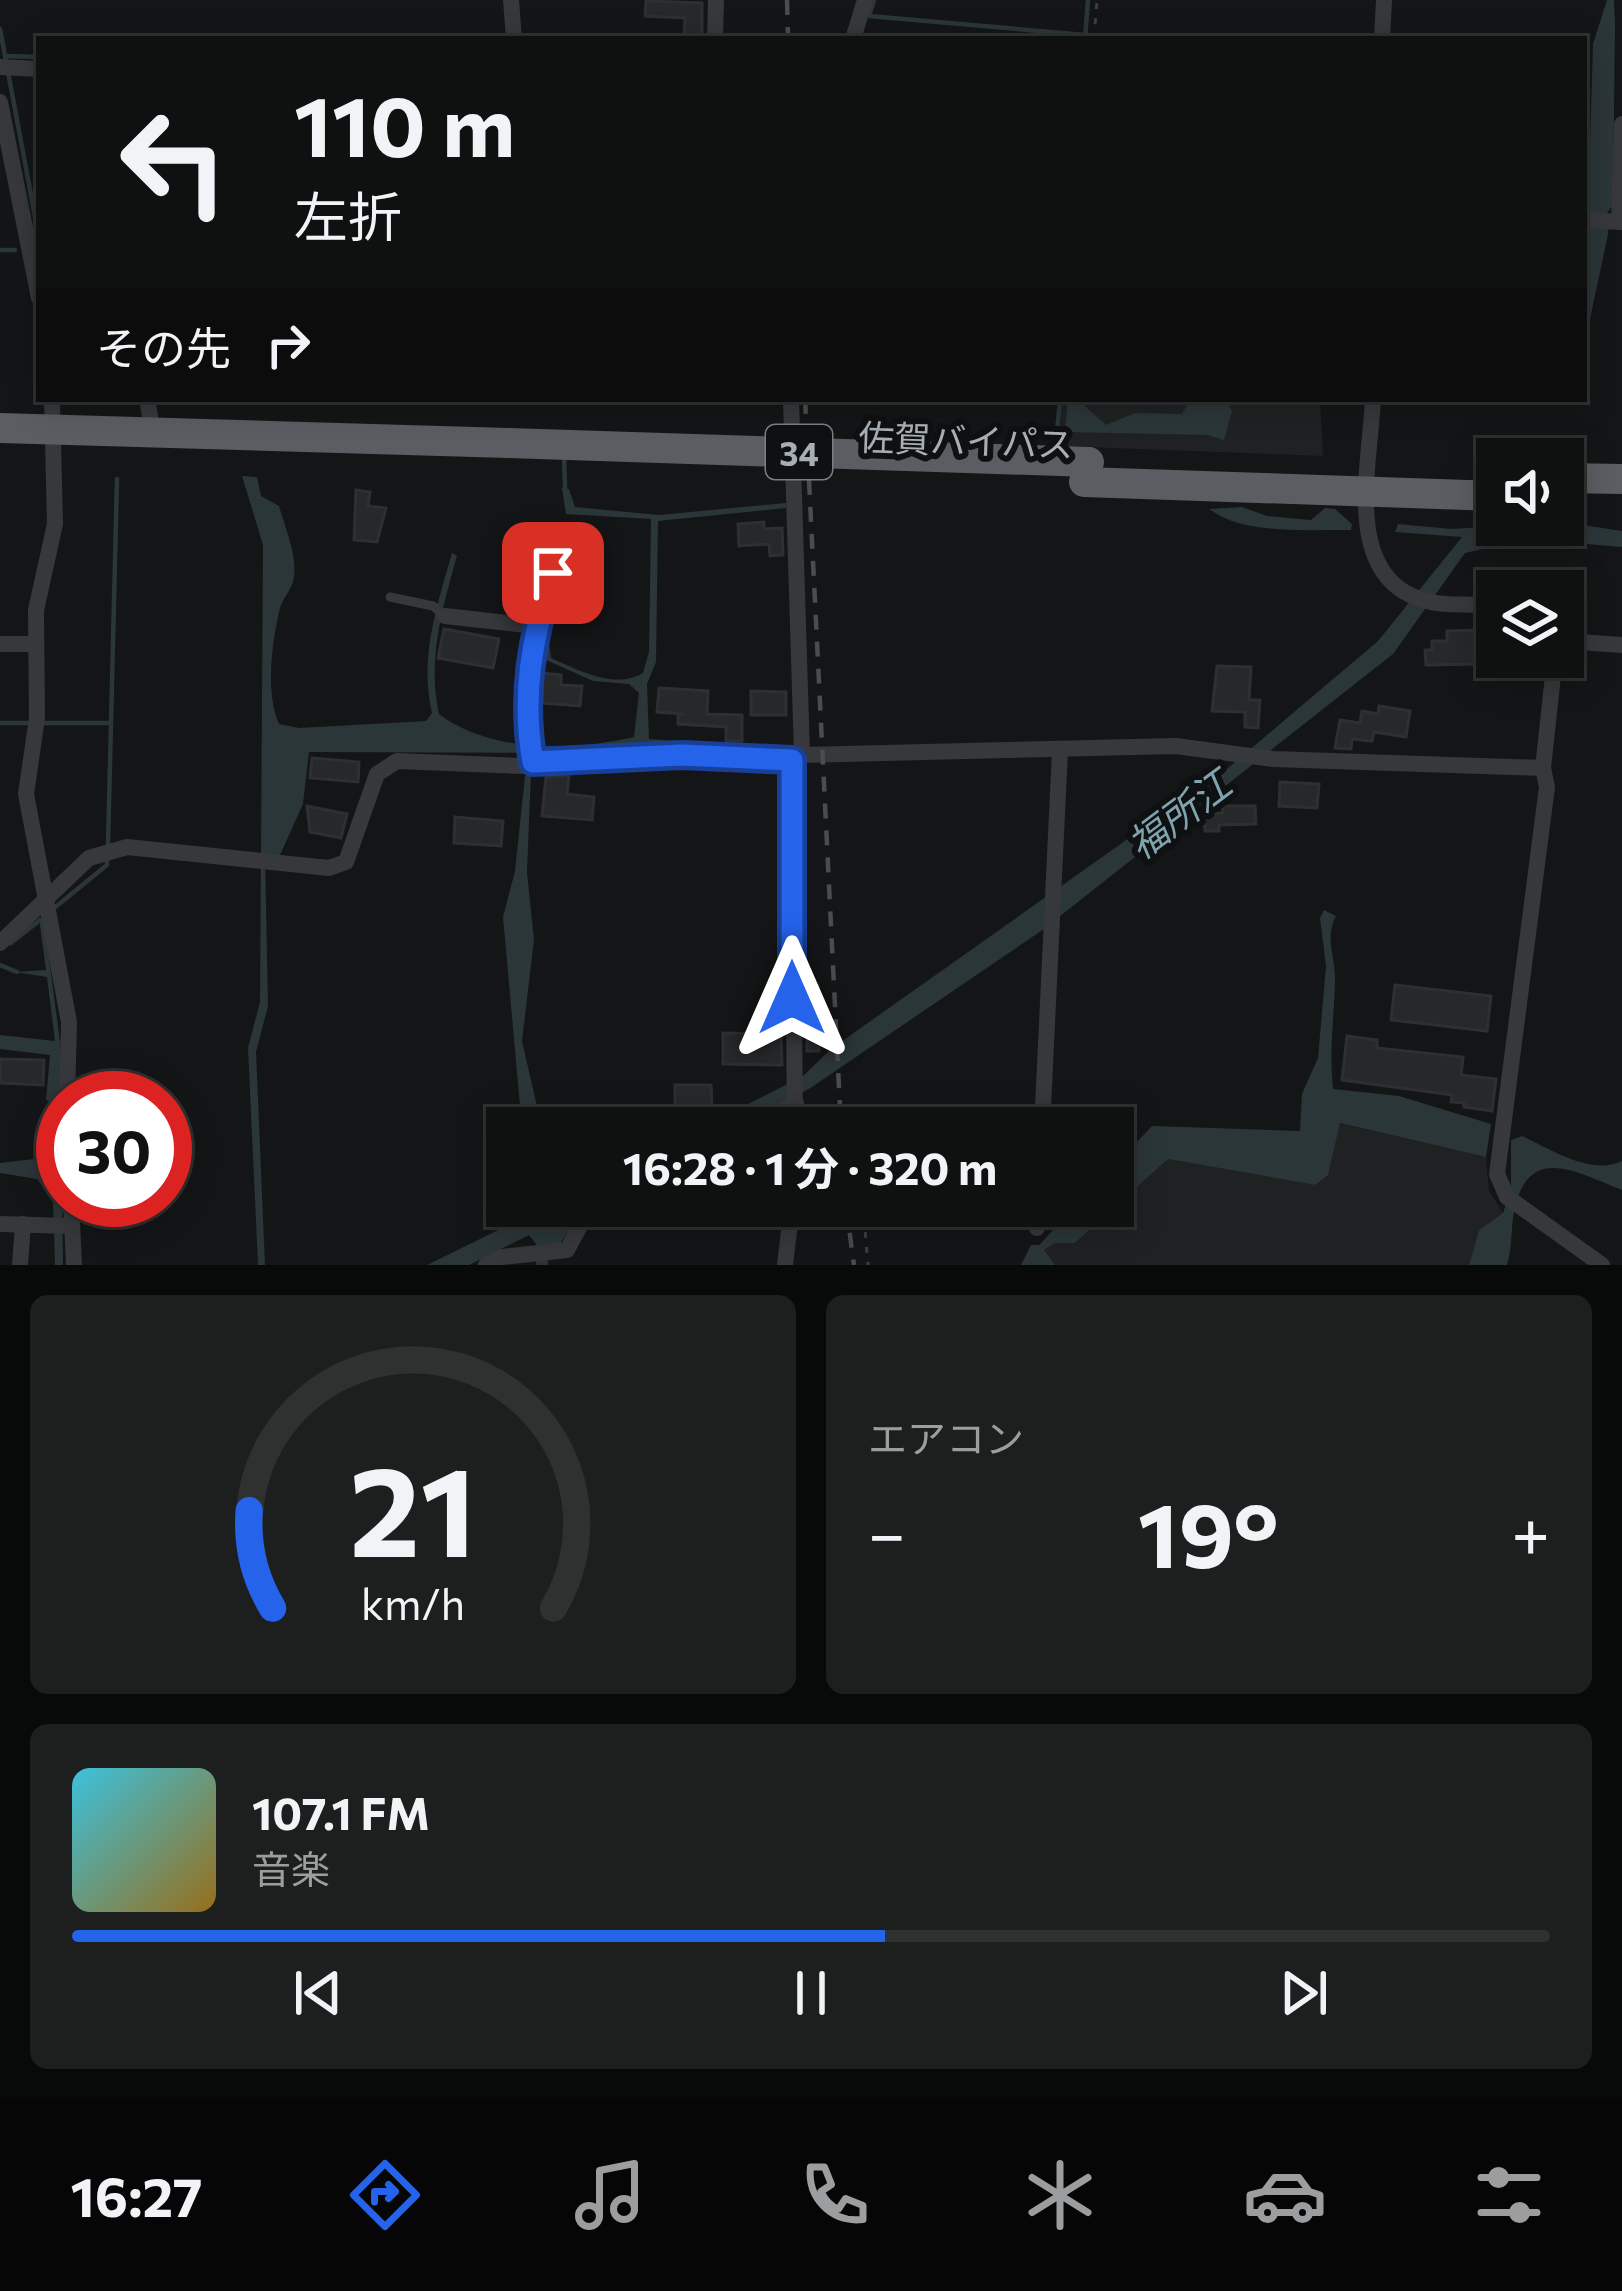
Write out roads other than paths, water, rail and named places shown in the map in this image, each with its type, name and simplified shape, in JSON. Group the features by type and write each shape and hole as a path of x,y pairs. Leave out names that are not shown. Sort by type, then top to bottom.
{"highway":[{"name":"佐賀バイパス","path":"0,428 54,426 507,453"},
{"name":"佐賀バイパス","path":"0,449 54,426 507,453 1370,483 1476,494"},
{"name":"佐賀バイパス","path":"1370,483 1476,477"},
{"path":"1584,478 1622,479"},
{"path":"1584,499 1622,500"}],"street":[{"path":"511,0 514,36"},
{"path":"716,0 716,36"},
{"path":"855,36 865,0"},
{"path":"1382,36 1384,0"},
{"path":"0,102 36,283"},
{"path":"1587,220 1617,221 1622,124"},
{"path":"147,402 152,433"},
{"path":"790,402 797,758 796,1107"},
{"path":"1373,402 1367,538 1378,571 1405,593 1432,603 1476,606"},
{"path":"54,426 55,524 36,610 36,723 26,794 69,1022 68,1071"},
{"path":"439,611 535,626 528,758"},
{"path":"1584,642 1622,645"},
{"path":"0,644 36,644"},
{"path":"1553,678 1543,768 1547,788 1497,1157 1513,1202 1602,1265"},
{"path":"0,943 107,850 328,868 346,862 377,774 397,761 1228,748 1273,759 1543,768"},
{"path":"1043,1107 1060,751"},
{"path":"788,1107 796,1103"},
{"path":"0,1223 36,1224"},
{"path":"20,1265 23,1224"},
{"path":"64,1227 74,1265"},
{"path":"486,1265 502,1257 527,1260 567,1250 579,1227"},
{"path":"784,1265 789,1227"}],"lane":[{"path":"535,626 553,573"},
{"path":"391,597 439,611"}],"water":[{"path":"1607,0 1614,0 1613,205 1607,213 1608,234 1587,333 1587,246 1593,44"},
{"path":"1068,402 1080,402 1106,425 1135,413 1182,414 1188,402 1228,402 1232,411 1224,440 1207,435 1065,432"},
{"path":"242,476 257,477 261,496 279,506 293,553 293,582 280,608 272,651 272,697 279,724 299,728 426,721 432,713 428,672 432,632 452,553 457,556 435,654 439,714 482,736 533,745 585,745 634,737 639,693 629,684 593,681 544,659 546,618 551,658 585,673 632,678 643,673 649,652 651,519 566,514 562,488 569,489 575,507 659,515 786,503 786,508 658,521 656,662 647,684 649,739 786,748 786,754 309,752 303,804 280,855 265,855 268,1006 256,1052 265,1265 258,1265 248,1048 260,1002 263,545"},
{"path":"1242,507 1267,516 1311,520 1325,508 1335,509 1352,524 1351,530 1259,527 1240,524 1209,509"},
{"name":"福所江","path":"1398,524 1476,527 1476,546 1496,546 1465,553 1393,654 1041,931 809,1089 774,1107 742,1107 803,1076 831,1049 1228,768 1378,641 1462,537 1395,532"},
{"path":"1584,525 1622,531 1622,547 1584,544"},
{"path":"531,772 527,872 534,940 522,1041 537,1107 520,1107 503,917 515,871 525,776"},
{"path":"1324,910 1336,916 1331,940 1333,1089 1399,1096 1491,1124 1486,1157 1340,1123 1328,1175 1316,1185 1168,1159 1134,1190 1134,1145 1152,1126 1300,1131 1302,1094 1318,1058 1326,966 1320,918"},
{"path":"39,918 44,920 60,1071 49,1071 50,1055 0,1049 0,1035 55,1041 47,977 15,972 46,970"},
{"path":"1522,1136 1584,1163 1622,1161 1622,1190 1569,1170 1540,1170 1519,1194 1507,1265 1469,1265 1479,1230 1503,1213 1511,1190 1511,1140"},
{"path":"36,1159 36,1179 0,1173 0,1163"},
{"path":"54,1227 62,1227 63,1265 55,1265"},
{"path":"505,1227 571,1227 560,1244 548,1245 548,1265 536,1265 536,1244 529,1235 469,1265 427,1265"},
{"path":"1056,1227 1093,1227 1075,1243 1055,1243 1044,1250 1055,1265 1021,1265 1031,1245 1039,1245"}],"waterway":[{"path":"874,0 869,16 1085,35"},
{"path":"1085,36 1088,0"},
{"path":"0,29 36,222"},
{"path":"5,56 36,57"},
{"path":"0,250 15,250"},
{"path":"1056,444 1060,402"},
{"path":"564,454 565,488"},
{"path":"108,845 117,479"},
{"path":"0,723 111,723"},
{"path":"53,909 107,865 107,856"},
{"path":"11,943 40,920"},
{"path":"0,965 17,972"}],"railway":[{"path":"787,0 788,36"},
{"path":"805,402 840,1107"},
{"path":"849,1227 854,1265"}]}
